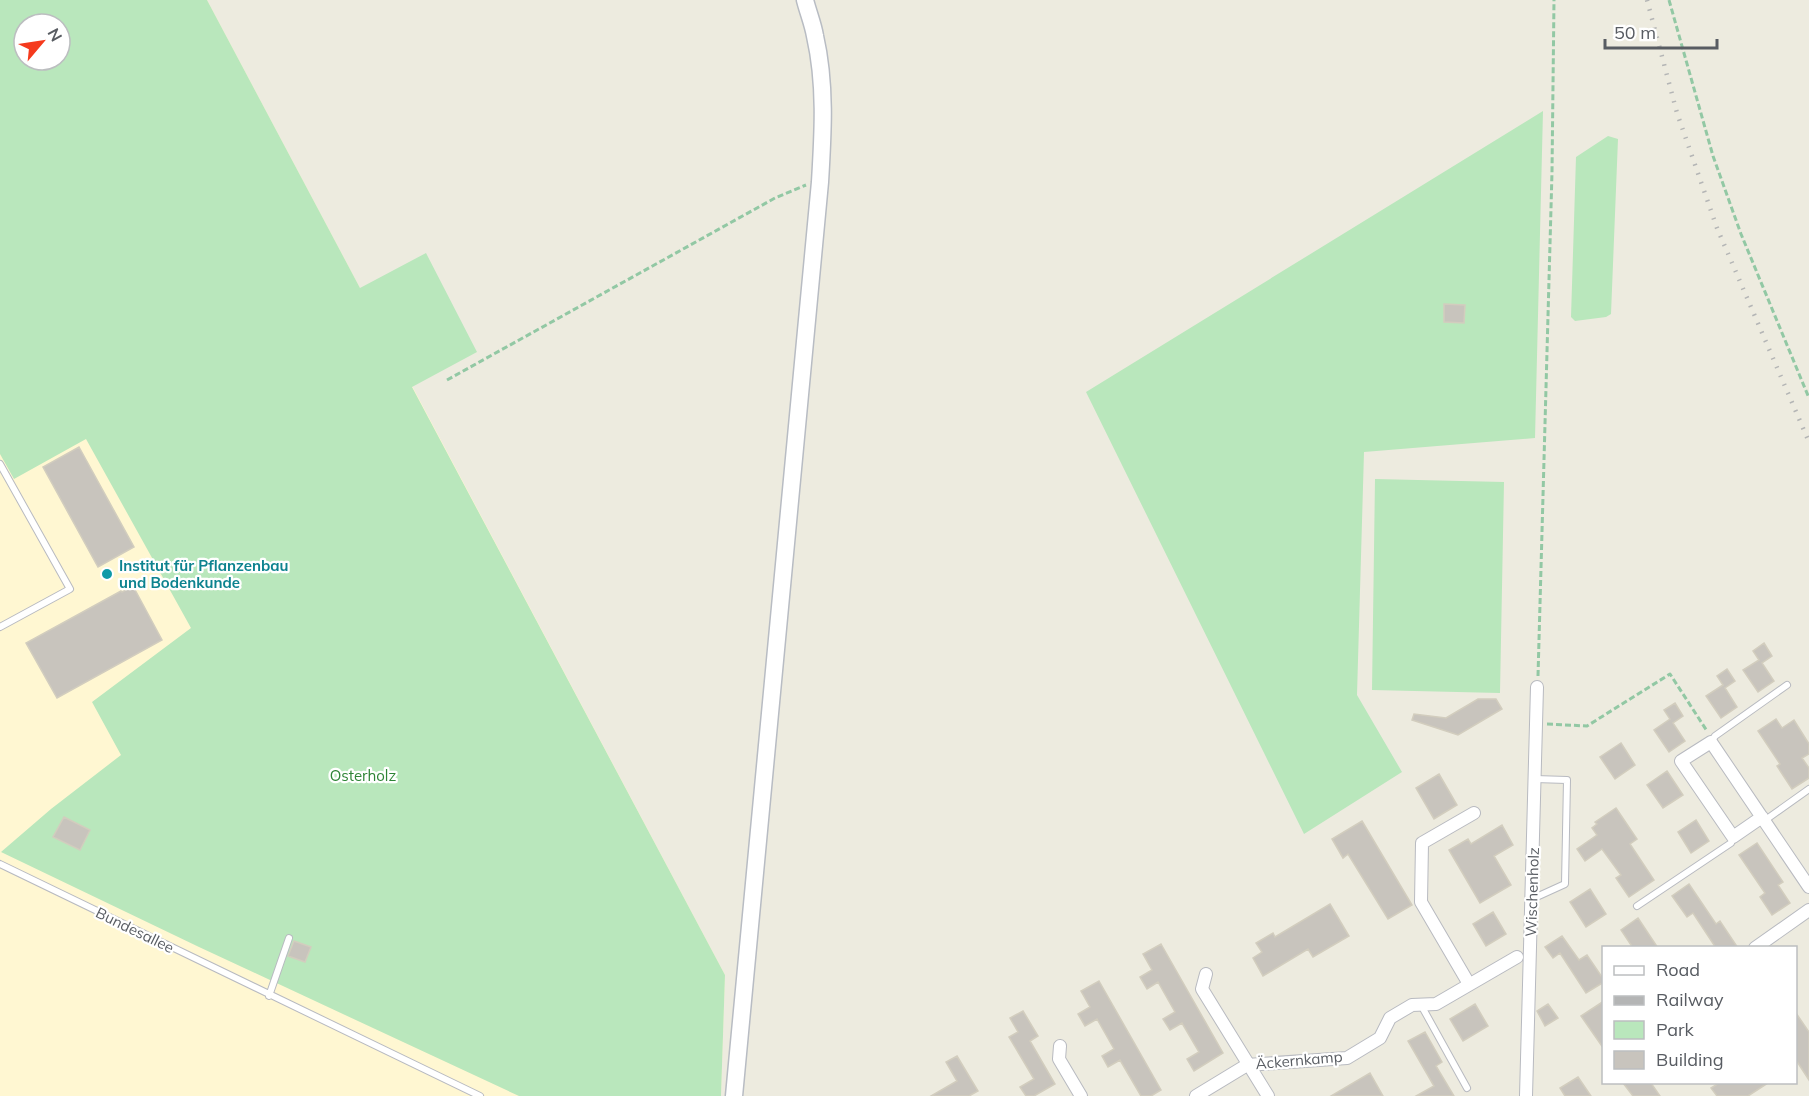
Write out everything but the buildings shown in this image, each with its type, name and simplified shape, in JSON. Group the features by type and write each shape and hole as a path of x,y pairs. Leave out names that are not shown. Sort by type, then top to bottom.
{"main road":[{"path":"734,1096 820,182 824,119 822,83 815,37 805,0"}],"street":[{"name":"Wischenholz","path":"1526,1096 1537,687"},
{"path":"1763,819 1733,837 1682,761 1711,742 1809,887"},
{"path":"1469,984 1422,902 1422,843 1474,813"},
{"path":"1758,946 1809,910"},
{"name":"Äckernkamp","path":"1196,1096 1247,1065 1347,1058 1380,1038 1390,1018 1412,1005 1436,1004 1517,957"},
{"name":"Äckernkamp","path":"1206,974 1202,989 1268,1096"},
{"path":"1060,1046 1059,1059 1081,1096"}],"lane":[{"path":"0,464 70,589 0,627"},
{"path":"1711,742 1715,736 1787,685"},
{"path":"1531,899 1565,884 1567,780 1535,779"},
{"path":"1763,819 1809,789"},
{"path":"1637,906 1731,843 1733,837"},
{"name":"Bundesallee","path":"0,864 480,1096"},
{"path":"269,996 289,938"},
{"path":"1420,1005 1467,1088"}],"path":[{"path":"1537,687 1552,172 1554,0"},
{"path":"1669,0 1713,156 1741,234 1809,398"},
{"path":"447,380 775,198 801,186 820,182"},
{"path":"1536,723 1587,726 1670,674 1709,734 1711,742"}],"shaded area":[{"name":"Osterholz","path":"0,0 207,0 725,975 721,1096 0,1096"}],"green space":[{"name":"Osterholz","path":"0,0 207,0 360,288 426,253 477,352 412,387 725,975 721,1096 519,1096 1,852 51,809 121,755 92,702 191,628 86,439 14,479 0,454"},
{"path":"1543,111 1535,438 1364,452 1357,695 1402,772 1304,834 1086,392"},
{"path":"1608,136 1618,139 1611,314 1606,317 1575,321 1571,317 1576,157"},
{"path":"1375,479 1504,482 1500,693 1372,690"}],"railway":[{"path":"1647,0 1677,113 1717,228 1809,442"}],"place":[{"name":"Institut für Pflanzenbau und Bodenkunde","path":"107,574"}]}
